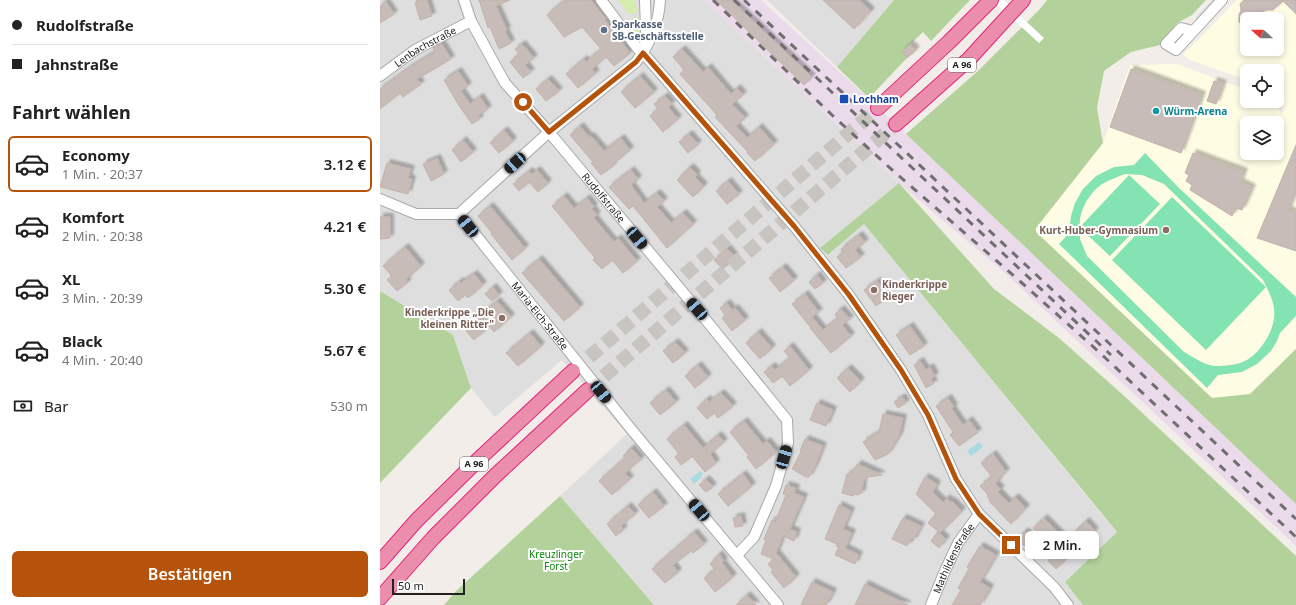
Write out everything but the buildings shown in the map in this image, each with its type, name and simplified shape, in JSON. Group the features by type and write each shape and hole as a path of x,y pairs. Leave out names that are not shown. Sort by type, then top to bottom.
{"highway":[{"name":"A 96","path":"878,108 949,42 991,0"},
{"name":"A 96","path":"896,124 969,59 1023,0"},
{"name":"A 96","path":"380,562 416,521 480,458 573,371"},
{"name":"A 96","path":"380,598 433,538 496,475 588,390"}],"street":[{"name":"Rudolfstraße","path":"464,0 471,21 505,83 549,132 697,309 787,420 788,443 776,486 754,536 737,555"},
{"path":"601,0 638,49 794,226 849,295 901,370 928,415 956,479 979,514 1054,587 1068,605"},
{"path":"643,53 646,31 645,0"},
{"path":"380,199 416,214 458,214 549,132 636,62 652,38 660,13 660,0"},
{"path":"1193,31 1222,0"},
{"name":"Lenbachstraße","path":"380,76 416,50 471,21"},
{"name":"Maria-Eich-Straße","path":"458,214 630,429 778,605"},
{"name":"Mathildenstraße","path":"932,605 944,573 958,543 979,514"}],"shaded area":[{"path":"380,0 704,0 899,183 820,248 829,255 864,224 1117,533 1065,582 1083,605 654,605 560,496 627,434 562,360 495,417 471,388 453,335 380,291"},
{"path":"607,0 617,0 636,24 630,29"},
{"path":"704,0 761,0 868,98 1296,504 1296,546 1005,273 899,183"},
{"path":"767,0 894,0 837,67"},
{"path":"1212,0 1216,0 1197,20 1195,18"},
{"name":"Kurt-Huber-Gymnasium","path":"1237,0 1296,0 1296,349 1250,394 1212,398 1036,232 1036,228 1103,143 1130,65 1177,64 1240,87 1240,108 1278,108 1282,115 1283,108 1284,108 1284,64 1240,64 1240,78 1190,60 1183,55"},
{"path":"668,19 658,49 650,50 661,20"}],"green space":[{"path":"618,0 634,0 638,12 629,14"},
{"path":"894,0 970,0 931,41 923,32 902,52 907,58 869,98 837,67"},
{"path":"1047,0 1206,0 1192,15 1177,23 1160,45 1131,52 1104,71 1097,108 1103,143 1036,228 1036,232 1212,398 1250,394 1296,349 1296,504 906,134 978,71 1040,9"},
{"path":"640,17 640,31 636,39 631,32 636,25 632,18"},
{"path":"1145,153 1179,188 1296,297 1296,316 1280,333 1271,351 1257,364 1242,372 1218,375 1207,388 1059,244 1069,233 1071,216 1075,203 1083,189 1096,176 1114,167 1134,165","holes":["1125,174 1142,175 1164,184 1263,280 1273,303 1273,325 1263,345 1246,360 1232,365 1213,366 1184,352 1087,256 1080,239 1080,228 1110,256 1160,204 1129,175 1080,227 1081,214 1090,196 1099,186 1114,178"]},
{"path":"899,183 994,289 1059,338 1122,394 1296,556 1296,605 1083,605 1065,582 1117,532 864,224 828,255 820,248"},
{"path":"1172,197 1266,287 1206,350 1112,260"},
{"path":"380,291 453,335 471,388 380,483"},
{"name":"Kreuzlinger Forst","path":"560,496 654,605 444,605 456,591"}],"water":[{"path":"979,442 983,447 971,456 967,451"},
{"path":"700,471 703,474 701,476 702,477 694,484 690,479"}],"pier":[{"path":"992,0 1003,0 1044,38 1039,43"}],"tunnel":[{"path":"573,371 878,108"},
{"path":"588,390 896,124"}],"railway":[{"path":"713,0 832,115 1099,352 1296,537"},
{"path":"734,0 1111,355"},
{"path":"744,0 1296,519"}],"place":[{"name":"Sparkasse SB-Geschäftsstelle","path":"604,30"},
{"name":"Lochham","path":"844,99"},
{"name":"Würm-Arena","path":"1156,111"},
{"name":"Kurt-Huber-Gymnasium","path":"1166,230"},
{"name":"Kinderkrippe Rieger","path":"874,290"},
{"name":"Kinderkrippe „Die kleinen Ritter\"","path":"502,318"}],"route":[{"path":"523,102 549,132 636,62 643,53 794,226 849,295 901,370 928,415 956,479 979,514 1011,545"}]}
